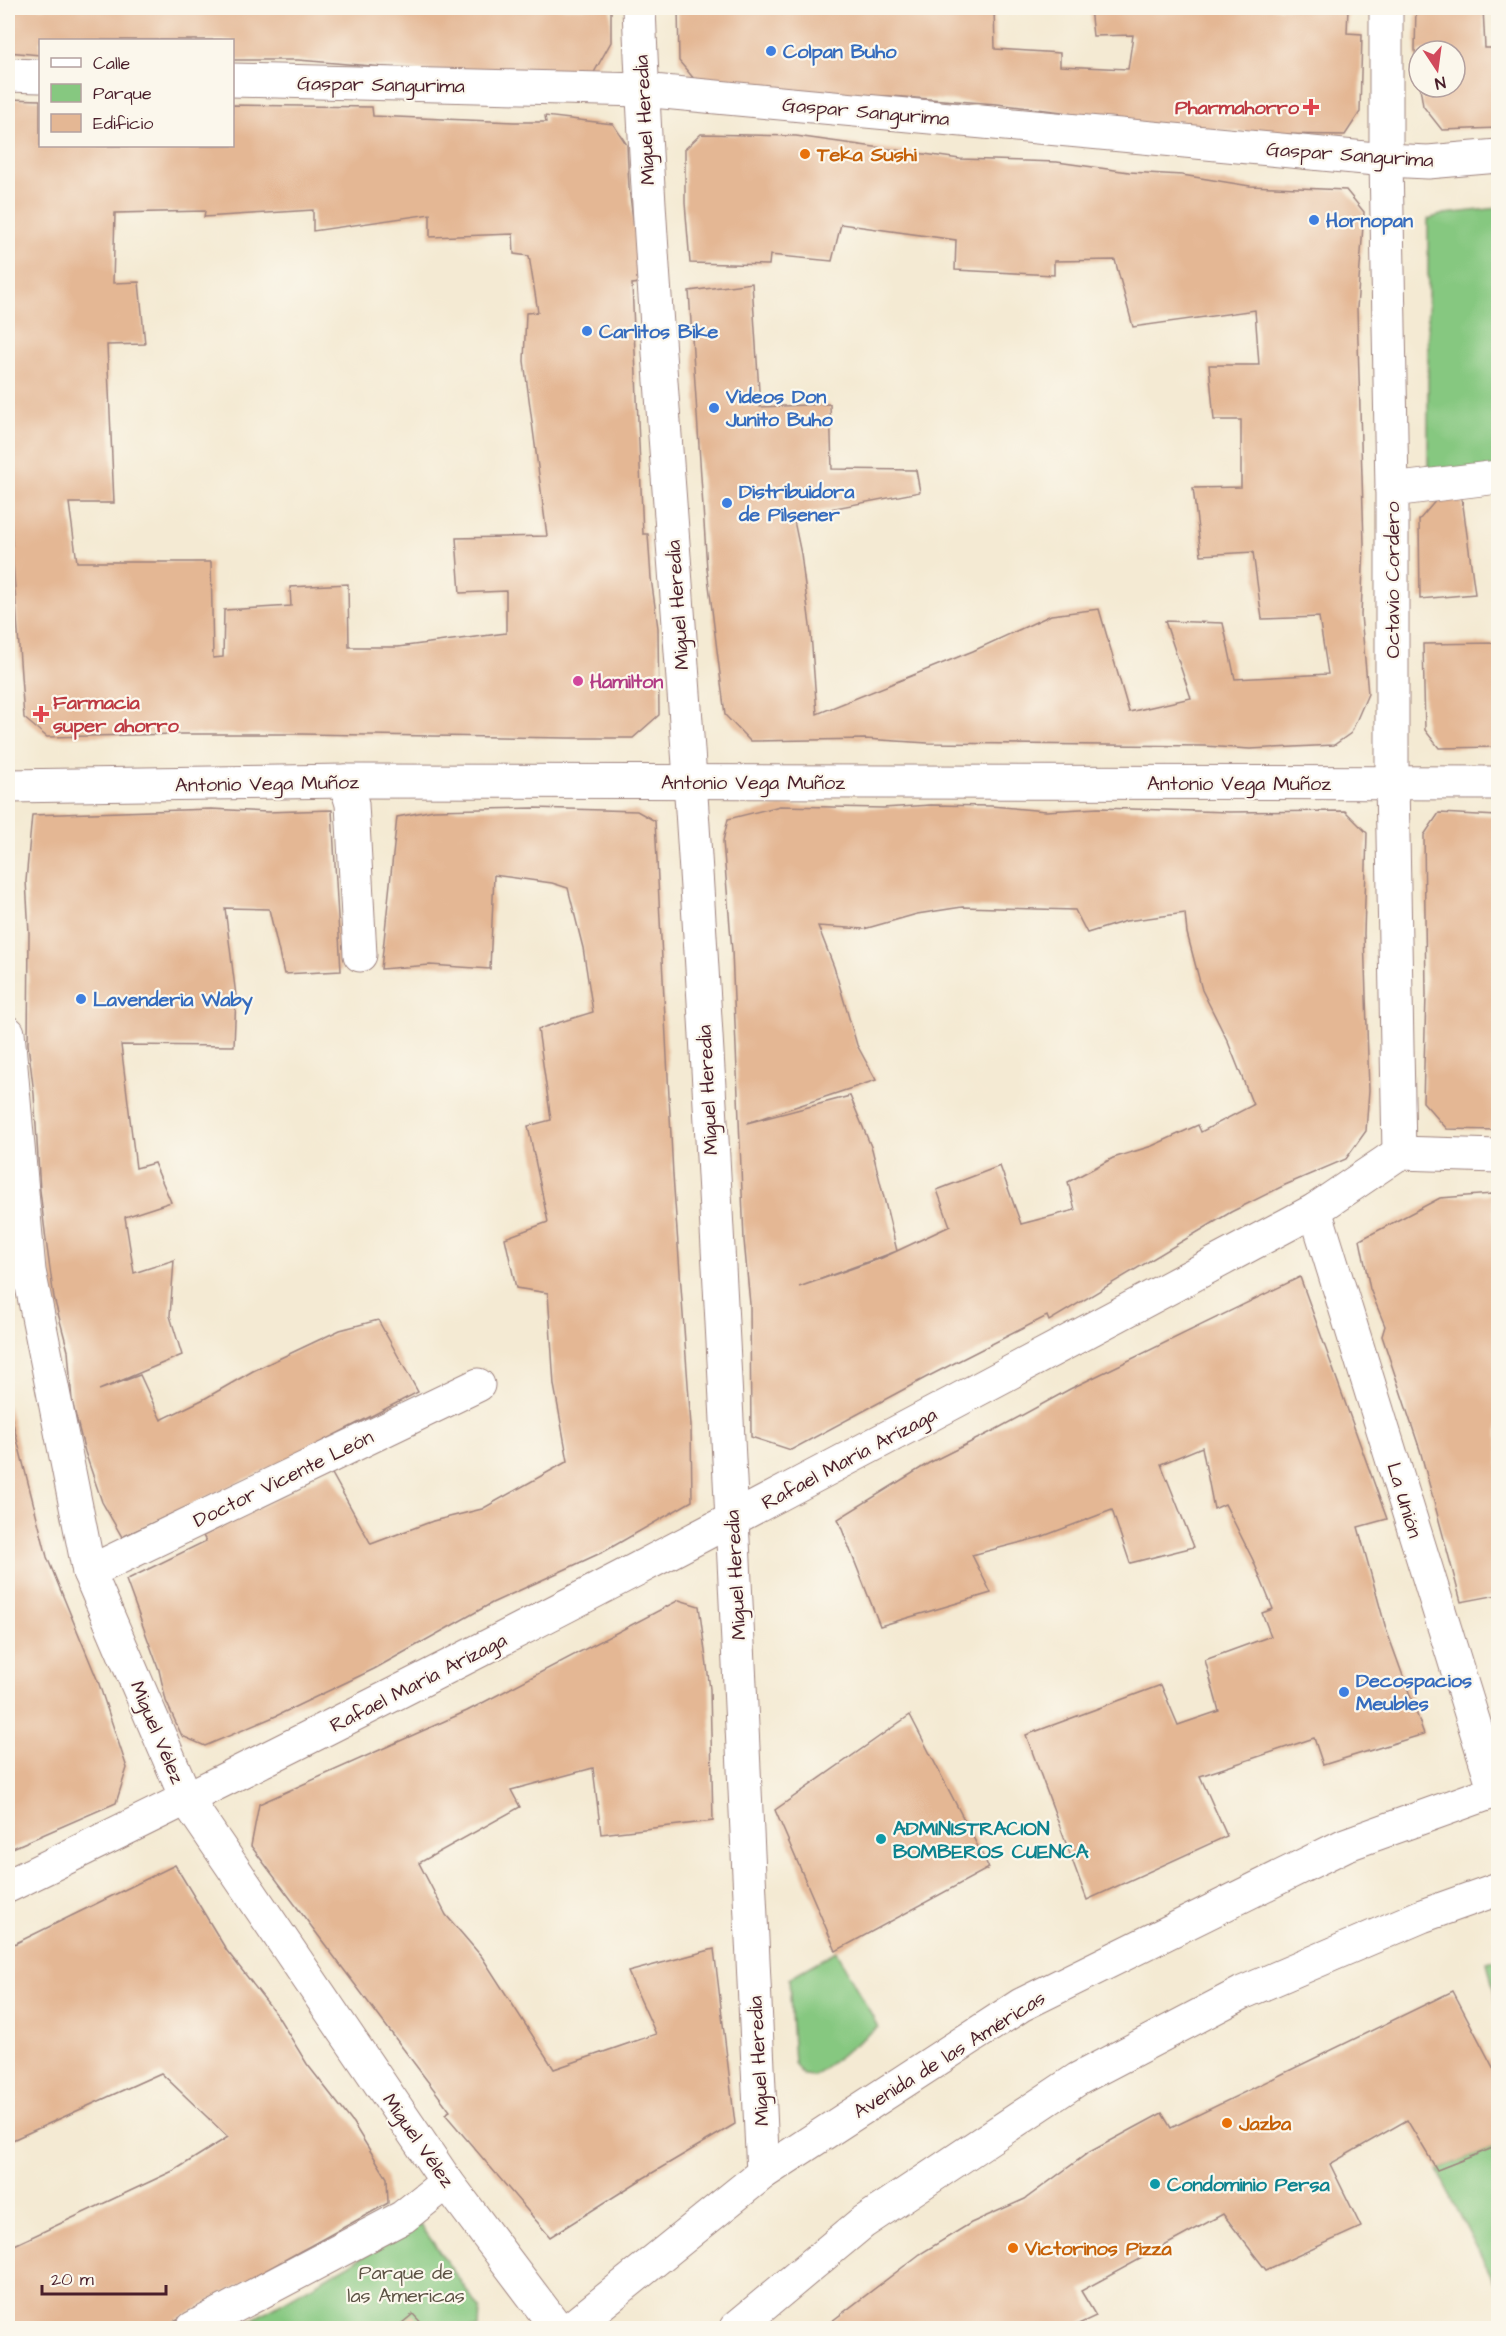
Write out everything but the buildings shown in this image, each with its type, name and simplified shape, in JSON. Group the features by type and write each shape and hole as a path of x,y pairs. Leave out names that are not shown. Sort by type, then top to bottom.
{"street":[{"name":"Miguel Heredia","path":"639,8 649,224 690,782 732,1521 763,2173"},
{"name":"Octavio Cordero","path":"1386,8 1386,160 1392,490 1392,783 1399,1153"},
{"path":"8,75 39,76"},
{"name":"Gaspar Sangurima","path":"234,80 642,90 1386,160 1428,162 1498,156"},
{"path":"1392,490 1498,477"},
{"path":"345,781 352,804 360,955"},
{"name":"Antonio Vega Muñoz","path":"8,786 345,781 1498,783"},
{"name":"Miguel Vélez","path":"8,1033 18,1272 89,1572 187,1800 447,2182 557,2328"},
{"path":"1399,1153 1498,1156"},
{"name":"Rafael María Arízaga","path":"8,1886 187,1800 732,1521 1314,1210 1399,1153"},
{"name":"La Unión","path":"1314,1210 1497,1790"},
{"name":"Doctor Vicente León","path":"89,1572 478,1384"},
{"name":"Avenida de las Américas","path":"571,2328 763,2173 1021,2004 1345,1845 1497,1790"},
{"path":"736,2328 862,2223 1078,2079 1242,1993 1422,1916 1498,1889"},
{"path":"194,2328 403,2217 447,2182"}],"green space":[{"path":"1498,208 1498,469 1428,478 1428,219 1444,214"},
{"path":"836,1951 878,2027 813,2076 803,2075 794,2063 789,1978"},
{"path":"1498,1959 1498,2008 1487,1962"},
{"path":"1498,2146 1498,2289 1437,2170"},
{"name":"Parque de las Americas","path":"420,2224 480,2309 479,2328 237,2328"}],"place":[{"name":"Colpan Buho","path":"771,51"},
{"name":"Pharmahorro","path":"1311,107"},
{"name":"Teka Sushi","path":"805,154"},
{"name":"Hornopan","path":"1314,220"},
{"name":"Carlitos Bike","path":"587,331"},
{"name":"Videos Don Junito Buho","path":"714,408"},
{"name":"Distribuidora de Pilsener","path":"727,503"},
{"name":"Hamilton","path":"578,681"},
{"name":"Farmacia super ahorro","path":"41,714"},
{"name":"Lavenderia Waby","path":"81,999"},
{"name":"Decospacios Meubles","path":"1344,1692"},
{"name":"ADMINISTRACION BOMBEROS CUENCA","path":"881,1839"},
{"name":"Jazba","path":"1227,2123"},
{"name":"Condominio Persa","path":"1155,2184"},
{"name":"Victorinos Pizza","path":"1013,2248"}]}
